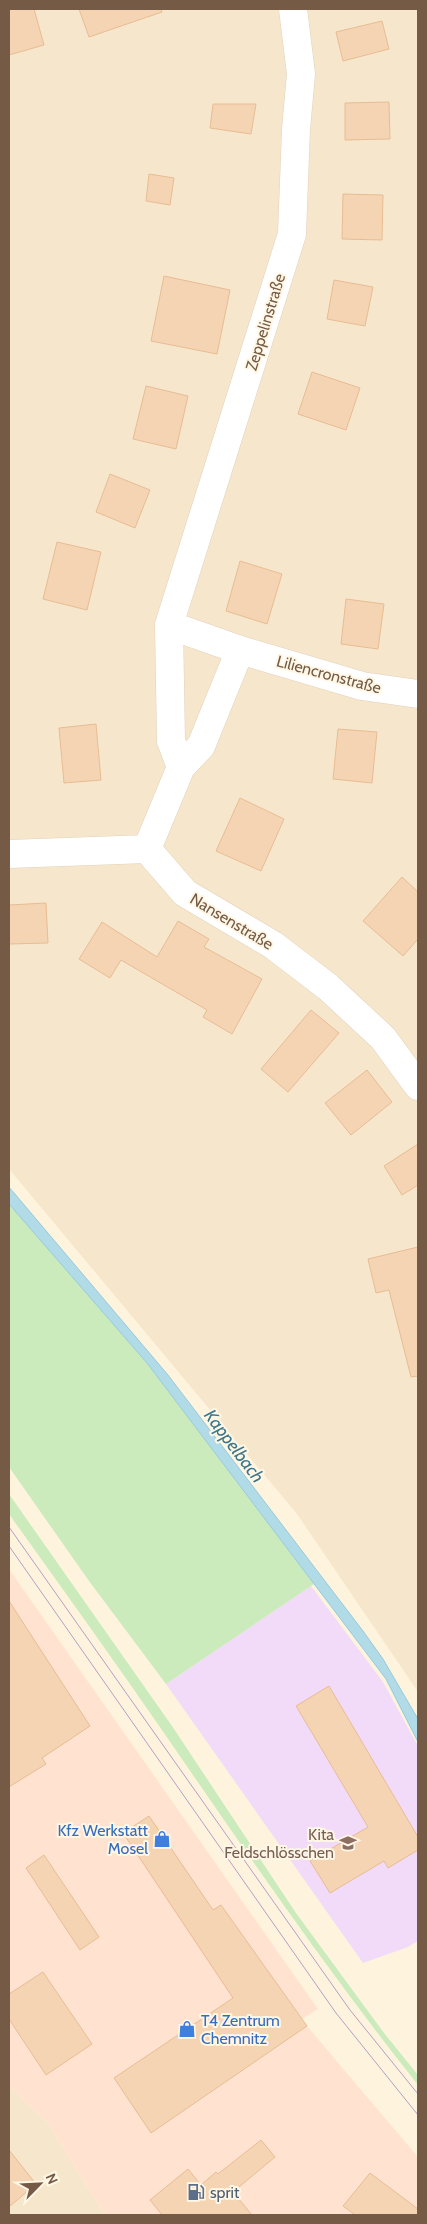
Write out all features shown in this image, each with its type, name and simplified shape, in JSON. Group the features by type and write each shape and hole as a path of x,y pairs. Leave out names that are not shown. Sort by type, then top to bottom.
{"street":[{"name":"Zeppelinstraße","path":"181,767 171,741 169,625 292,234 296,129 302,74 293,9"},
{"path":"9,854 147,849 181,767 201,746 240,650 169,625"},
{"name":"Liliencronstraße","path":"240,650 362,686 418,694"},
{"name":"Nansenstraße","path":"147,849 185,893 273,945 328,987 383,1038 418,1086"}],"shaded area":[{"path":"9,9 418,9 418,1692 297,1514 9,1169"},
{"path":"9,1569 318,2009 302,2019 418,2157 418,2215 105,2215 47,2122 9,2086"},
{"name":"Kita Feldschlösschen","path":"311,1586 383,1682 418,1746 418,1941 408,1947 363,1963 166,1684"},
{"path":"9,2086 47,2122 105,2215 9,2215"}],"green space":[{"path":"9,1204 147,1363 314,1584 166,1684 89,1581 9,1467"},
{"path":"9,1494 172,1726 296,1913 384,2033 418,2075 418,2085 288,1911 9,1514"}],"water":[{"path":"9,1187 168,1375 363,1631 383,1659 418,1719 418,1742 386,1679 147,1363 9,1204"}],"building":[{"path":"9,9 34,9 44,45 9,55"},
{"path":"79,9 161,9 162,12 89,37"},
{"path":"382,21 389,49 343,61 336,32"},
{"path":"389,102 390,139 345,140 345,103"},
{"path":"213,104 256,104 251,134 210,128"},
{"path":"149,174 174,178 170,205 146,201"},
{"path":"343,194 383,195 382,240 342,239"},
{"path":"164,276 230,290 217,354 151,341"},
{"path":"334,280 373,287 365,326 327,319"},
{"path":"312,372 360,388 346,430 298,414"},
{"path":"146,386 188,396 176,449 133,439"},
{"path":"110,474 150,490 135,528 96,512"},
{"path":"57,542 101,552 87,610 43,599"},
{"path":"240,561 282,574 267,624 226,611"},
{"path":"346,599 384,604 378,649 341,644"},
{"path":"96,724 101,780 64,783 59,728"},
{"path":"338,729 377,732 372,783 333,779"},
{"path":"240,798 284,819 261,871 216,851"},
{"path":"402,877 418,892 418,939 403,956 363,921"},
{"path":"46,903 48,943 9,944 9,905"},
{"path":"178,921 209,939 204,947 262,979 232,1034 203,1017 207,1010 121,960 110,978 79,959 102,922 157,957"},
{"path":"311,1010 339,1033 288,1092 261,1069"},
{"path":"367,1070 392,1102 351,1135 325,1103"},
{"path":"418,1144 418,1185 402,1195 384,1166"},
{"path":"418,1247 418,1376 411,1377 389,1290 376,1293 368,1259"},
{"path":"9,1601 90,1726 42,1758 46,1764 9,1787"},
{"path":"329,1686 418,1837 418,1850 388,1868 384,1861 330,1893 310,1861 368,1827 296,1706"},
{"path":"149,1816 213,1910 221,1905 307,2026 151,2133 114,2078 233,1998 123,1833"},
{"path":"44,1855 99,1937 80,1950 26,1868"},
{"path":"43,1972 92,2044 46,2075 9,2019 9,1994"},
{"name":"sprit","path":"261,2140 275,2157 233,2192 252,2215 162,2215 150,2200 188,2169 201,2185"},
{"path":"9,2150 36,2184 9,2207"},
{"path":"370,2173 418,2209 418,2215 355,2215 343,2206"}],"tram line":[{"path":"9,1527 350,2010 418,2094"},
{"path":"9,1546 336,2013 418,2115"}],"place":[{"name":"Kfz Werkstatt Mosel","path":"162,1839"},
{"name":"Kita Feldschlösschen","path":"348,1843"},
{"name":"T4 Zentrum Chemnitz","path":"187,2029"},
{"name":"sprit","path":"196,2192"}],"water label":[{"name":"Kappelbach","path":"234,1446"}]}
